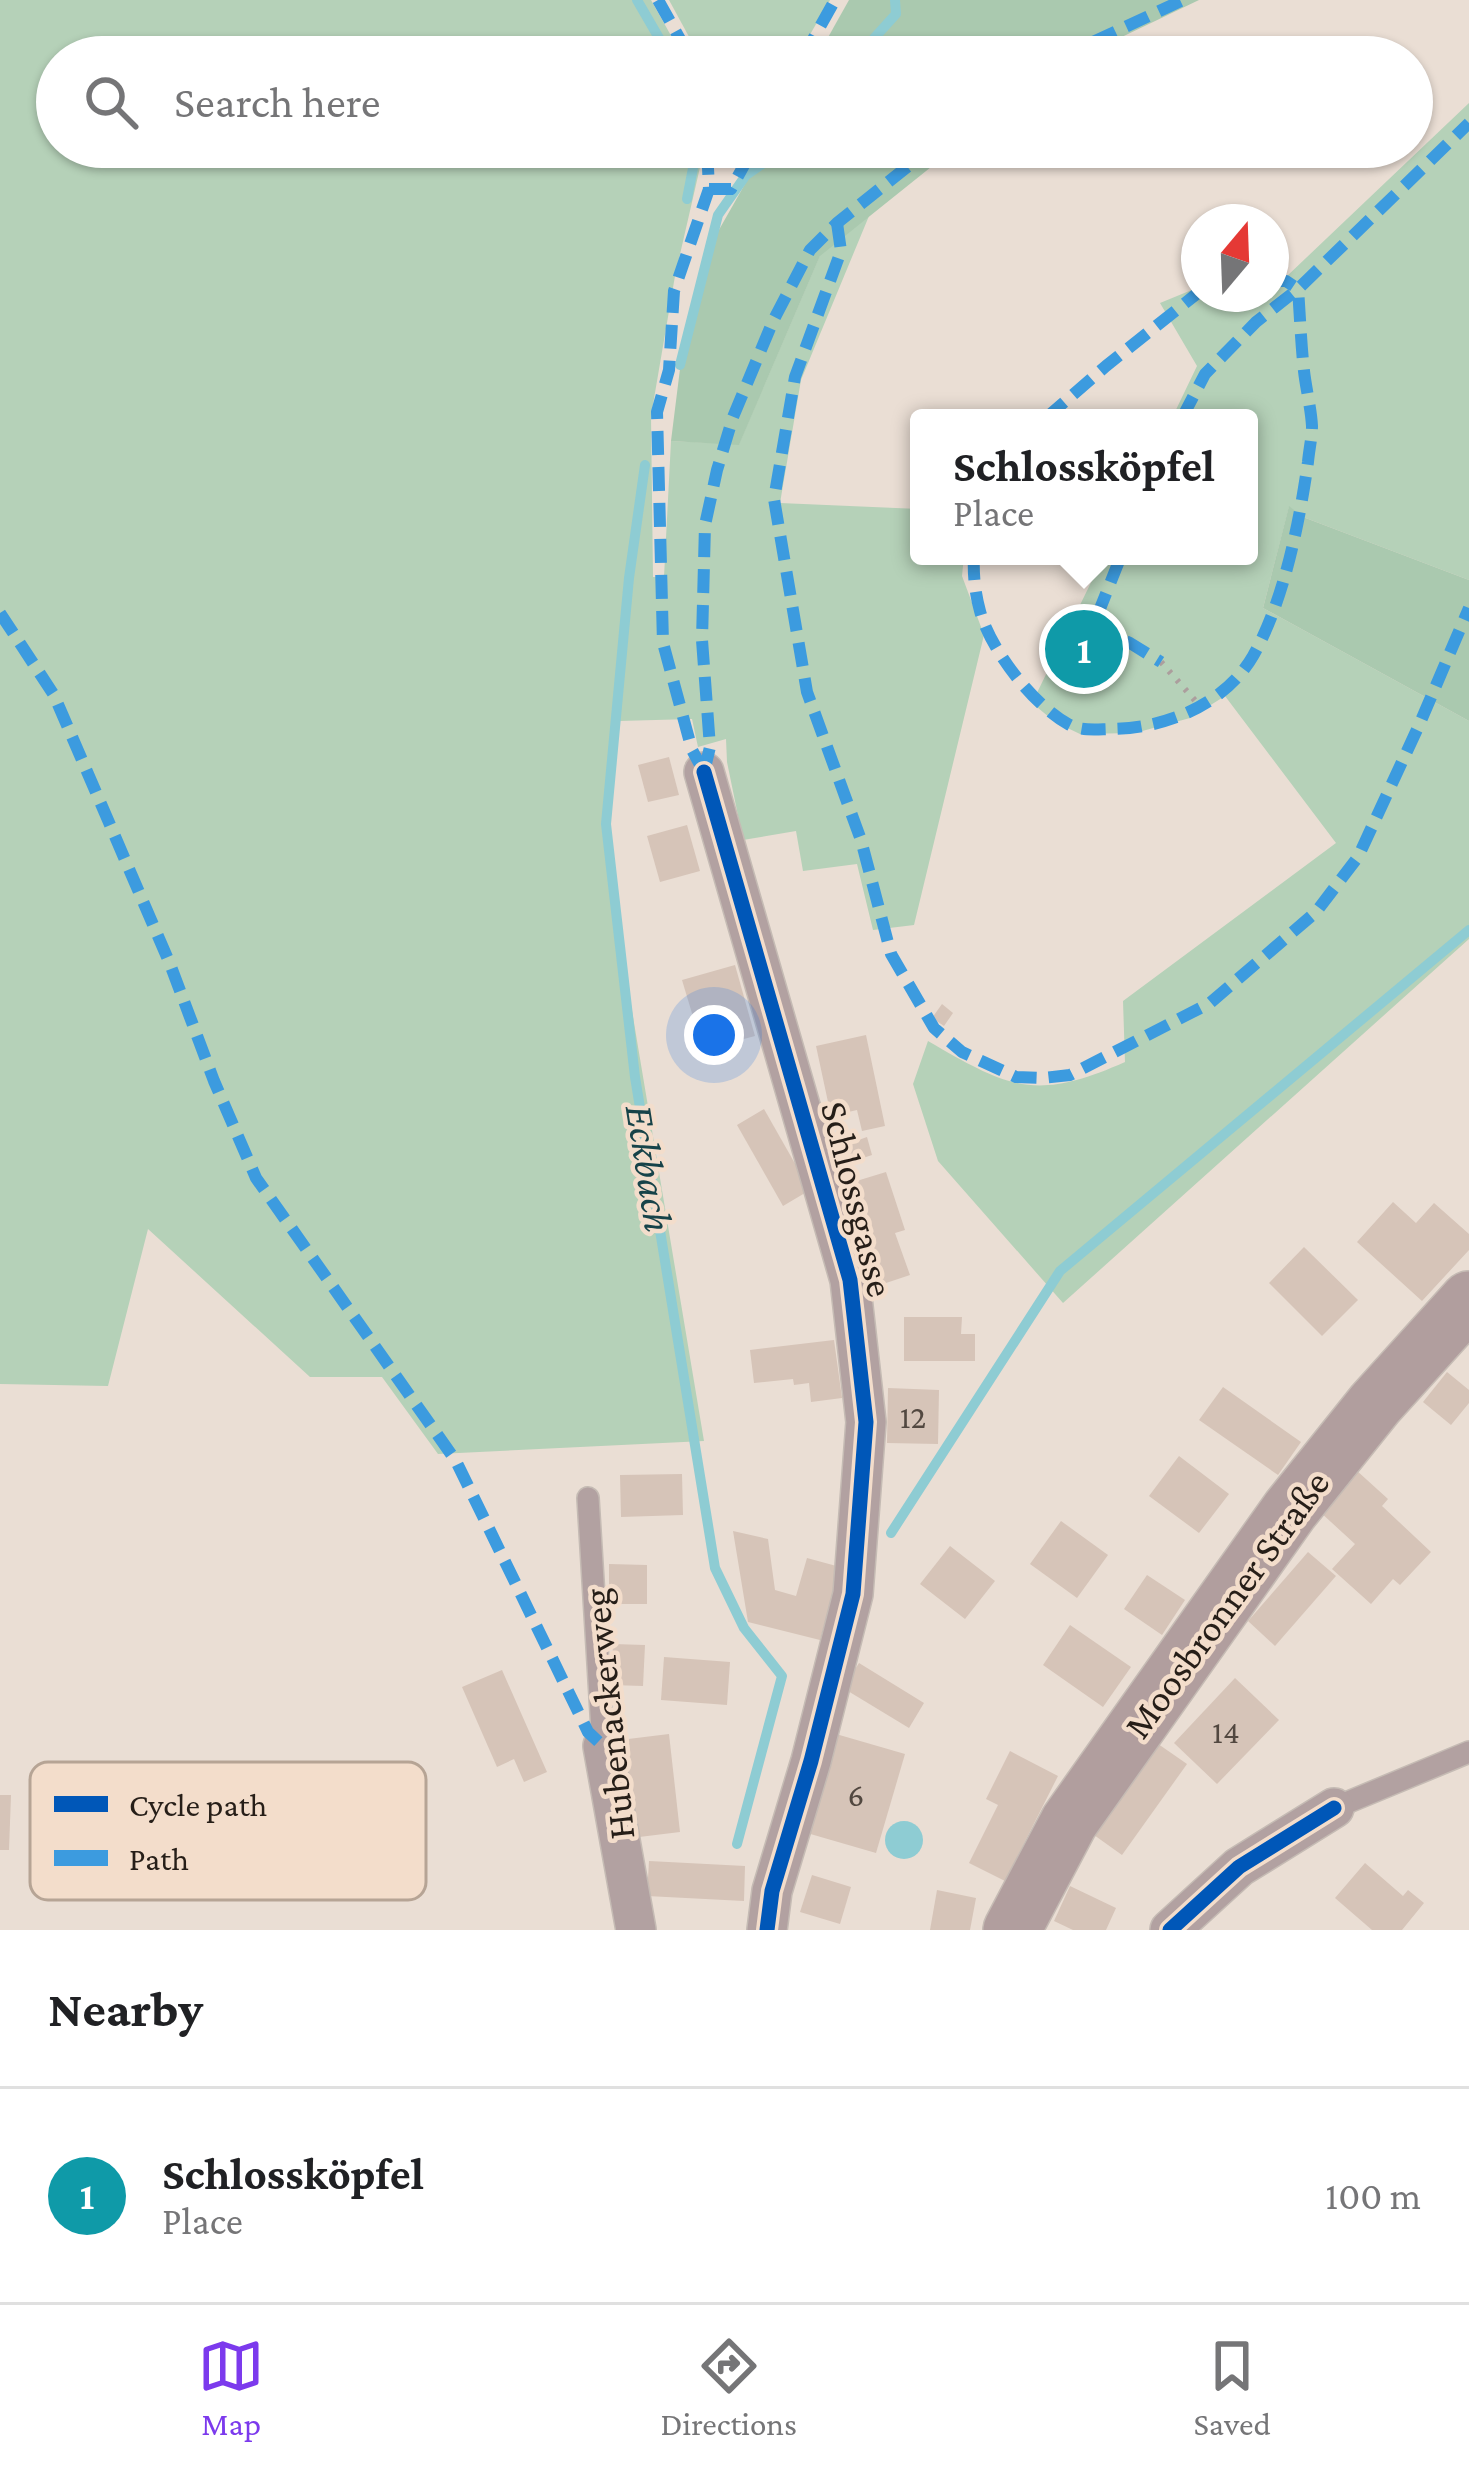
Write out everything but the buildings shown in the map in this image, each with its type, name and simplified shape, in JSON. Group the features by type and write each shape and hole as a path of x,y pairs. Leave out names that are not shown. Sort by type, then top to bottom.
{"main road":[{"name":"Moosbronner Straße","path":"1012,1930 1070,1822 1290,1510 1375,1404 1469,1300"}],"street":[{"name":"Schlossgasse","path":"704,772 850,1280 866,1422 853,1594 812,1761 772,1891 766,1930"},
{"name":"Hubenackerweg","path":"603,1746 636,1930"},
{"path":"1170,1930 1239,1867 1334,1808"}],"lane":[{"name":"Hubenackerweg","path":"588,1498 603,1746"},
{"path":"1334,1808 1469,1752"}],"path":[{"path":"1161,662 1200,706"}],"green space":[{"path":"0,0 651,0 671,36 36,36 36,168 700,168 651,416 653,577 664,577 671,441 739,444 821,253 869,216 801,380 780,503 910,509 910,565 963,565 962,576 984,635 914,925 873,930 857,864 803,871 796,831 743,840 726,739 698,747 692,719 619,721 609,825 623,957 704,1441 438,1454 382,1377 310,1377 148,1229 108,1386 0,1384"},
{"path":"669,0 830,0 809,36 689,36"},
{"path":"849,0 1199,0 1124,36 829,36"},
{"path":"1469,103 1469,580 1303,517 1289,507 1263,608 1469,721 1469,939 1063,1303 938,1161 913,1084 928,1041 980,1070 1023,1084 1068,1082 1125,1062 1123,1001 1336,843 1225,696 1190,718 1135,733 1080,734 1032,703 1100,565 1258,565 1258,409 1176,409 1197,366 1160,303 1181,294 1181,312 1289,312 1289,274 1401,168 1433,168 1433,137"},
{"path":"754,168 930,168 820,256 739,445 671,441 685,329 703,258"},
{"path":"1289,506 1303,517 1469,580 1469,721 1263,608"}],"water":[{"path":"904,1821 918,1826 923,1840 918,1854 904,1859 890,1854 885,1840 890,1826"}],"waterway":[{"path":"637,0 658,36"},
{"name":"Eckbach","path":"876,36 896,14 895,0"},
{"path":"687,199 693,168"},
{"name":"Eckbach","path":"680,365 718,215 756,168"},
{"name":"Eckbach","path":"645,465 629,578 606,824 635,1077 715,1568 744,1628 782,1676 737,1844"},
{"path":"891,1533 1060,1271 1469,930"}],"marked path":[{"path":"658,0 678,36"},
{"path":"815,36 835,0"},
{"path":"1106,36 1183,0"},
{"path":"1433,158 1469,123"},
{"path":"704,772 692,750 663,643 657,412 669,370 674,291 709,189 708,168"},
{"path":"709,189 731,189 742,168"},
{"path":"704,772 710,747 702,640 705,525 733,417 773,321 810,250 906,168"},
{"path":"1187,409 1205,374 1423,168"},
{"path":"837,223 841,251 795,377 774,499 807,692 861,840 891,954 934,1028 962,1052 1016,1077 1070,1075 1210,1003 1316,912 1358,857 1469,608"},
{"path":"1289,283 1298,289"},
{"path":"974,565 978,604 993,642 1027,690 1068,724 1096,730 1154,724 1193,710 1227,688 1264,634 1282,587 1300,511 1312,426 1298,289"},
{"path":"1056,409 1181,306"},
{"path":"1084,649 1117,565"},
{"path":"0,613 54,695 256,1178 456,1461 588,1732 603,1746"},
{"path":"1093,627 1161,662"}],"cycle path":[{"path":"704,772 850,1280 866,1422 853,1594 772,1891 767,1930"},
{"path":"1170,1930 1239,1867 1334,1808"}],"place":[{"name":"Schlossköpfel","path":"1084,649"}]}
